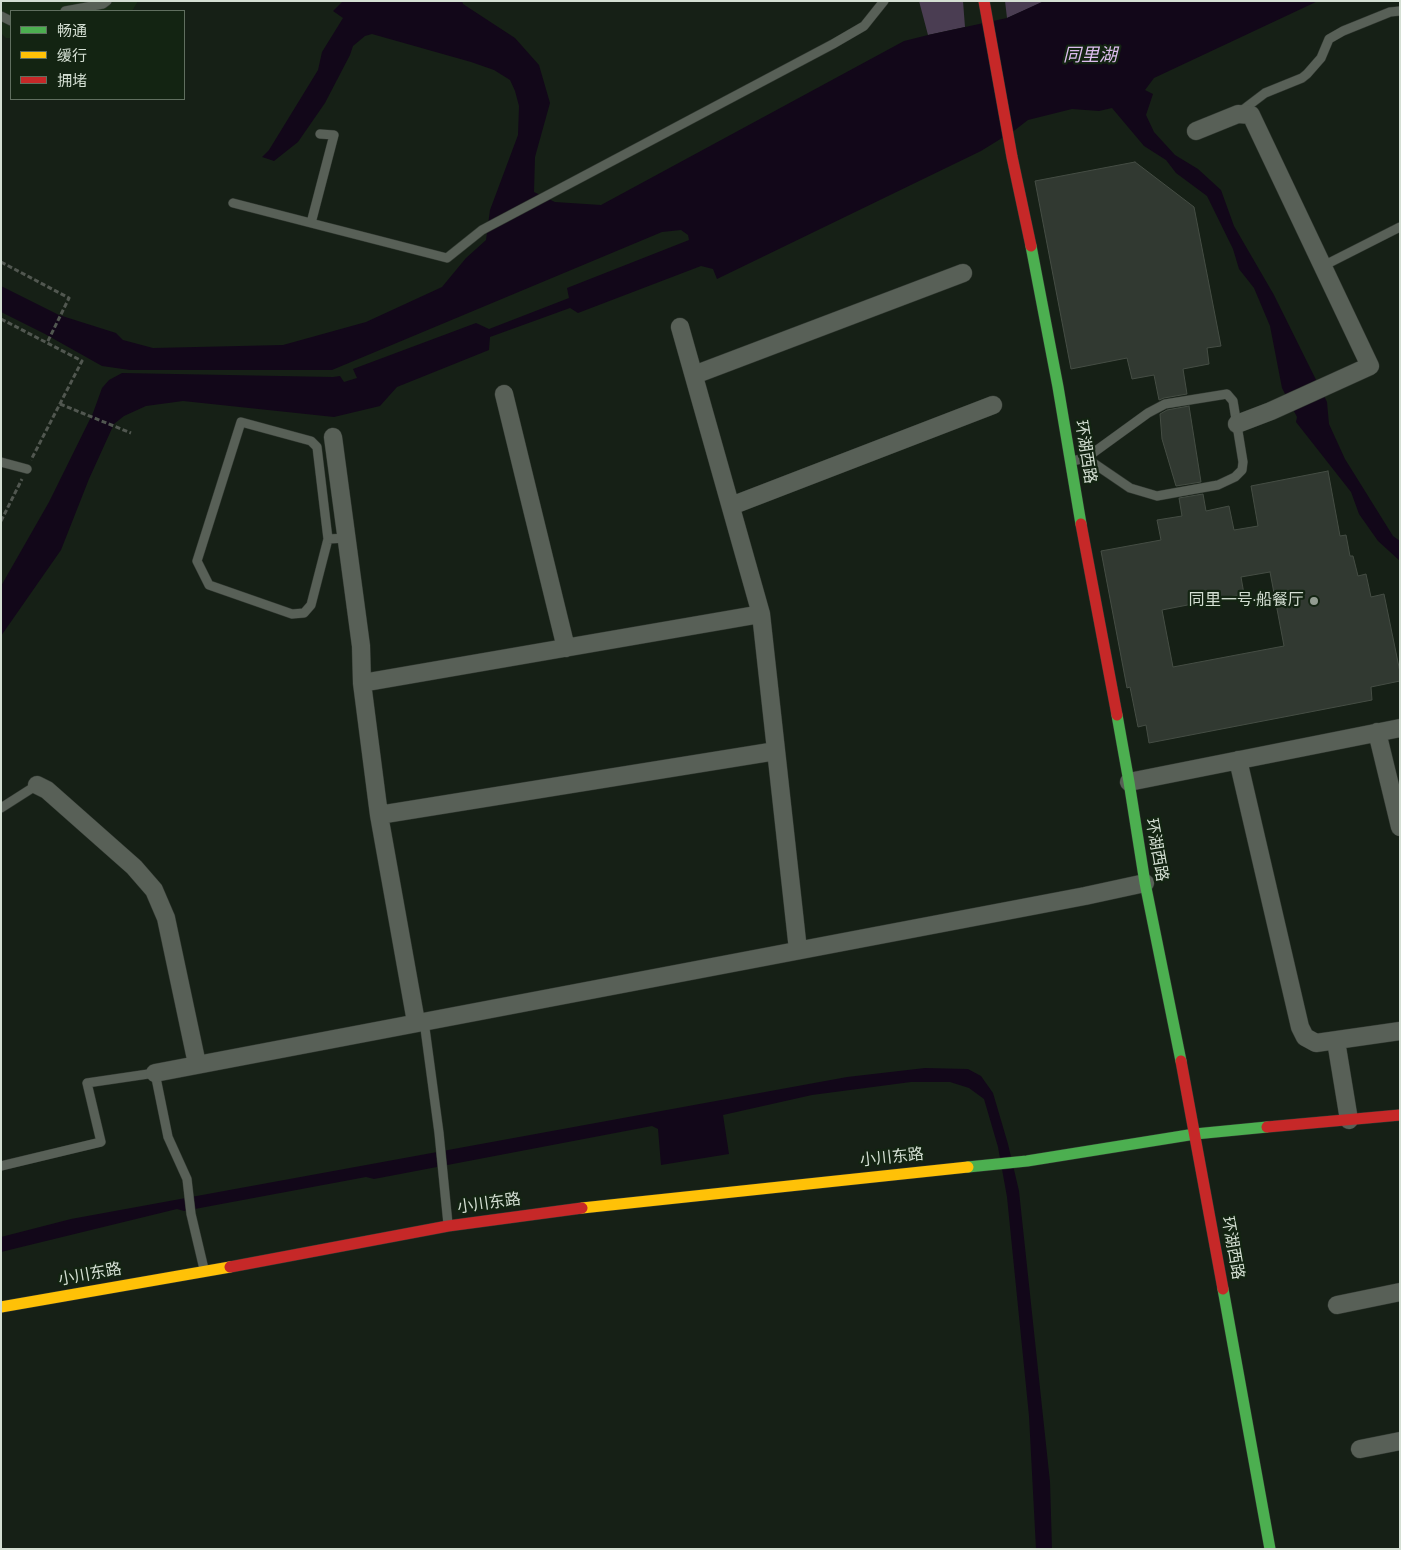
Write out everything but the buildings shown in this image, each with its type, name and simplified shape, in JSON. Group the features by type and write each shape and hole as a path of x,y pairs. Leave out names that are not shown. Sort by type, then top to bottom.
{"main road":[{"name":"环湖西路","path":"984,1 1012,157 1058,387 1069,461 1129,782 1145,883 1195,1134 1270,1549"},
{"name":"小川东路","path":"1,1307 204,1272 448,1226 590,1208 985,1164 1027,1161 1195,1134 1400,1115"}],"street":[{"path":"1196,131 1238,114 1251,115 1370,366 1271,411 1236,424"},
{"path":"694,375 964,273"},
{"path":"680,327 761,614 798,950"},
{"path":"504,394 566,648"},
{"path":"730,506 993,405"},
{"path":"334,437 361,646 362,684 379,815 420,1021"},
{"path":"362,684 761,614"},
{"path":"1129,782 1400,728"},
{"path":"1377,732 1400,827"},
{"path":"379,815 776,751"},
{"path":"1238,760 1300,1027 1305,1037 1316,1043 1400,1031"},
{"path":"37,785 47,790 134,867 154,890 166,918 197,1064"},
{"path":"155,1072 1085,896 1145,883"},
{"path":"1336,1041 1349,1120"},
{"path":"1337,1305 1400,1292"},
{"path":"1360,1449 1400,1441"}],"lane":[{"path":"70,10 102,4 107,1"},
{"path":"233,203 447,258 482,230 864,26 884,1"},
{"path":"1238,114 1265,93 1302,78 1307,74 1321,58 1329,39 1343,31 1390,12 1400,12"},
{"path":"311,223 334,136 320,134"},
{"path":"1323,266 1400,227"},
{"path":"1069,461 1086,458 1148,413 1165,404 1227,394 1232,401 1243,462 1242,470 1235,477 1218,485 1157,496 1130,488 1086,458"},
{"path":"241,422 312,441 317,447 328,539 311,605 304,613 292,614 209,585 197,561 241,422"},
{"path":"1,462 27,469"},
{"path":"328,539 347,538"},
{"path":"1,808 37,785"},
{"path":"420,1021 439,1133 448,1226"},
{"path":"1,1166 101,1142 87,1083 155,1072 168,1137 188,1179 191,1214 204,1272"}],"path":[{"path":"1,262 70,298 48,342"},
{"path":"1,319 82,361 1,521"},
{"path":"60,404 131,433"}],"shaded area":[{"path":"1,1 138,1 133,10 10,10 10,38 6,38 1,33"},
{"path":"919,1 963,1 965,27 928,35"},
{"path":"1005,1 1043,1 1043,2 1007,18"}],"water":[{"name":"同里湖","path":"343,1 462,1 463,4 515,38 539,65 550,103 535,157 534,192 555,202 601,205 904,41 1007,18 1044,1 1318,1 1154,78 1145,90 1153,94 1146,115 1154,132 1175,155 1198,169 1221,190 1234,226 1274,295 1327,402 1329,424 1345,459 1393,536 1400,541 1400,561 1378,541 1359,514 1351,492 1296,422 1297,417 1282,388 1270,326 1254,288 1239,269 1233,249 1207,196 1176,173 1166,160 1144,146 1112,108 1099,111 1072,109 1028,120 981,151 717,279 713,269 701,266 578,313 570,308 490,337 489,350 397,387 380,406 334,417 183,401 146,406 124,416 114,424 89,479 61,550 1,636 1,586 49,502 93,413 102,388 109,380 122,373 340,376 344,382 357,378 353,369 476,323 489,329 569,298 567,288 689,240 688,235 681,230 662,232 332,370 130,370 102,366 1,312 1,286 59,315 116,333 123,340 153,348 283,345 366,322 442,287 466,258 486,240 490,210 518,135 519,106 515,91 510,80 494,70 372,34 365,36 353,46 325,103 298,142 274,161 262,157 269,150 318,70 322,52 343,18 333,11"},
{"path":"925,1068 968,1069 981,1076 993,1093 1008,1144 1019,1191 1050,1482 1052,1549 1036,1549 1029,1416 1007,1197 998,1147 984,1099 969,1088 950,1082 911,1082 812,1095 723,1115 729,1154 661,1165 658,1129 652,1126 374,1179 366,1177 184,1211 177,1209 1,1252 1,1237 71,1219 847,1077"}],"traffic: fast":[{"path":"1031,246 1058,387 1081,524"},
{"path":"1117,715 1145,883 1181,1061"},
{"path":"968,1167 1027,1161 1195,1134 1267,1127"},
{"path":"1223,1289 1270,1549"}],"traffic: slow":[{"path":"582,1208 968,1167"},
{"path":"1,1307 230,1267"}],"traffic: jam":[{"path":"984,1 1012,157 1031,246"},
{"path":"1081,524 1117,715"},
{"path":"1181,1061 1223,1289"},
{"path":"1267,1127 1400,1115"},
{"path":"230,1267 448,1226 582,1208"}],"place":[{"name":"同里一号·船餐厅","path":"1314,601"}]}
